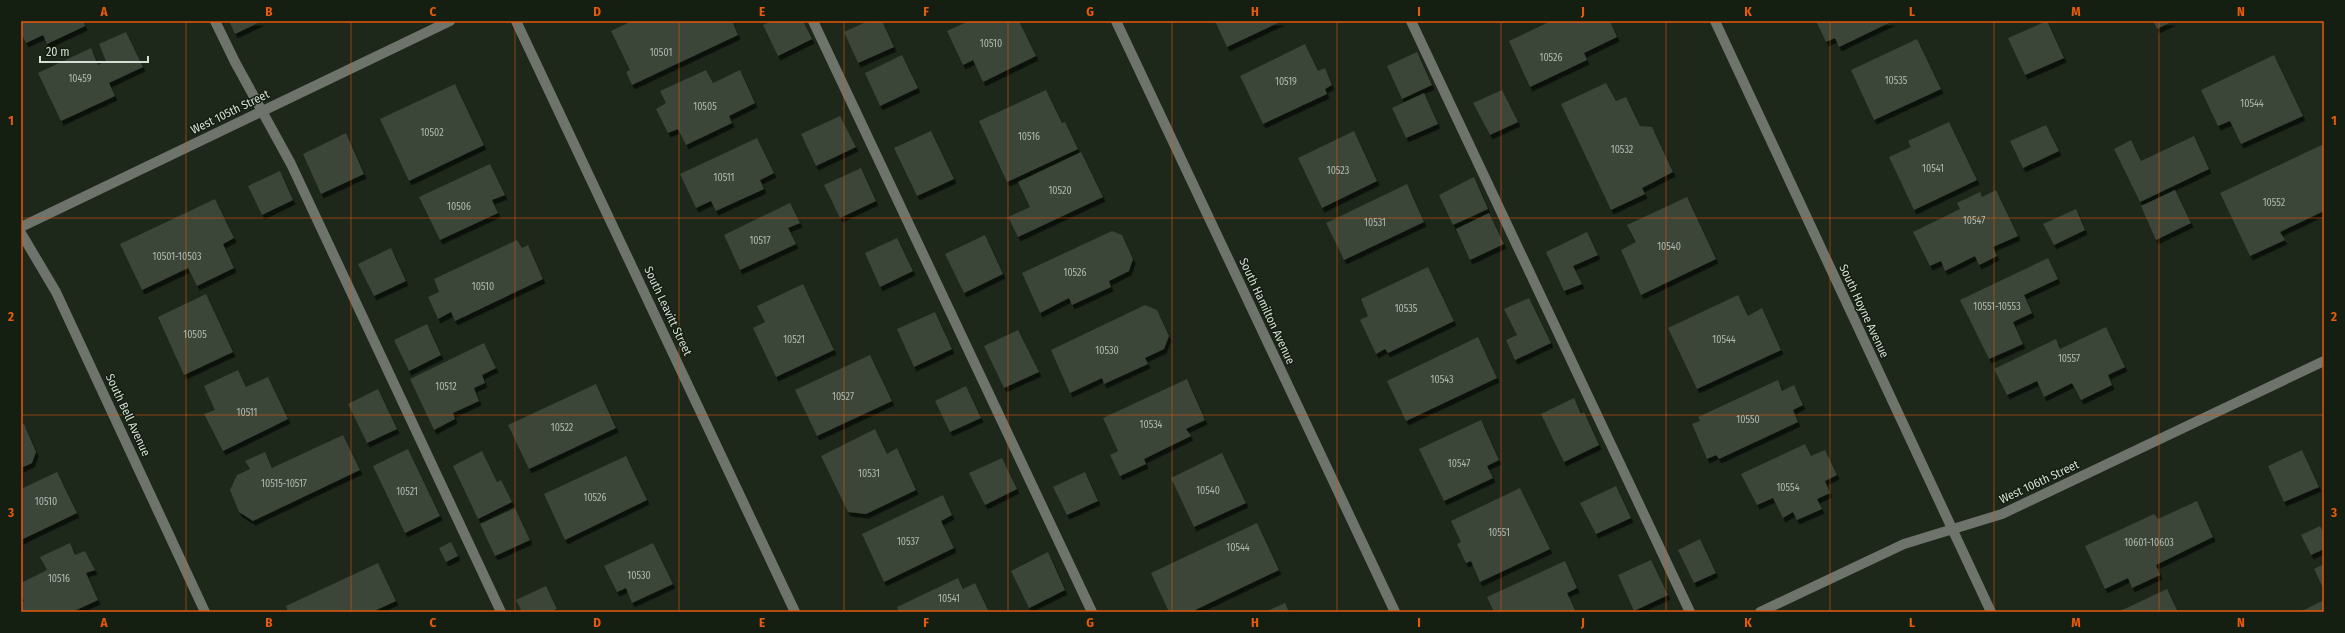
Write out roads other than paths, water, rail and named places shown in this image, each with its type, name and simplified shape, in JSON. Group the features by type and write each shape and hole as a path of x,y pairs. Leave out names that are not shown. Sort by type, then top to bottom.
{"street":[{"path":"215,21 262,112 291,164 501,612"},
{"name":"West 105th Street","path":"21,227 450,21"},
{"name":"South Leavitt Street","path":"516,21 795,612"},
{"path":"813,21 1092,612"},
{"name":"South Hamilton Avenue","path":"1116,21 1395,612"},
{"path":"1411,21 1690,612"},
{"name":"South Hoyne Avenue","path":"1715,21 1991,612"},
{"name":"South Bell Avenue","path":"21,233 56,292 205,612"},
{"name":"West 106th Street","path":"1760,612 1904,544 2002,514 2324,361"}]}
